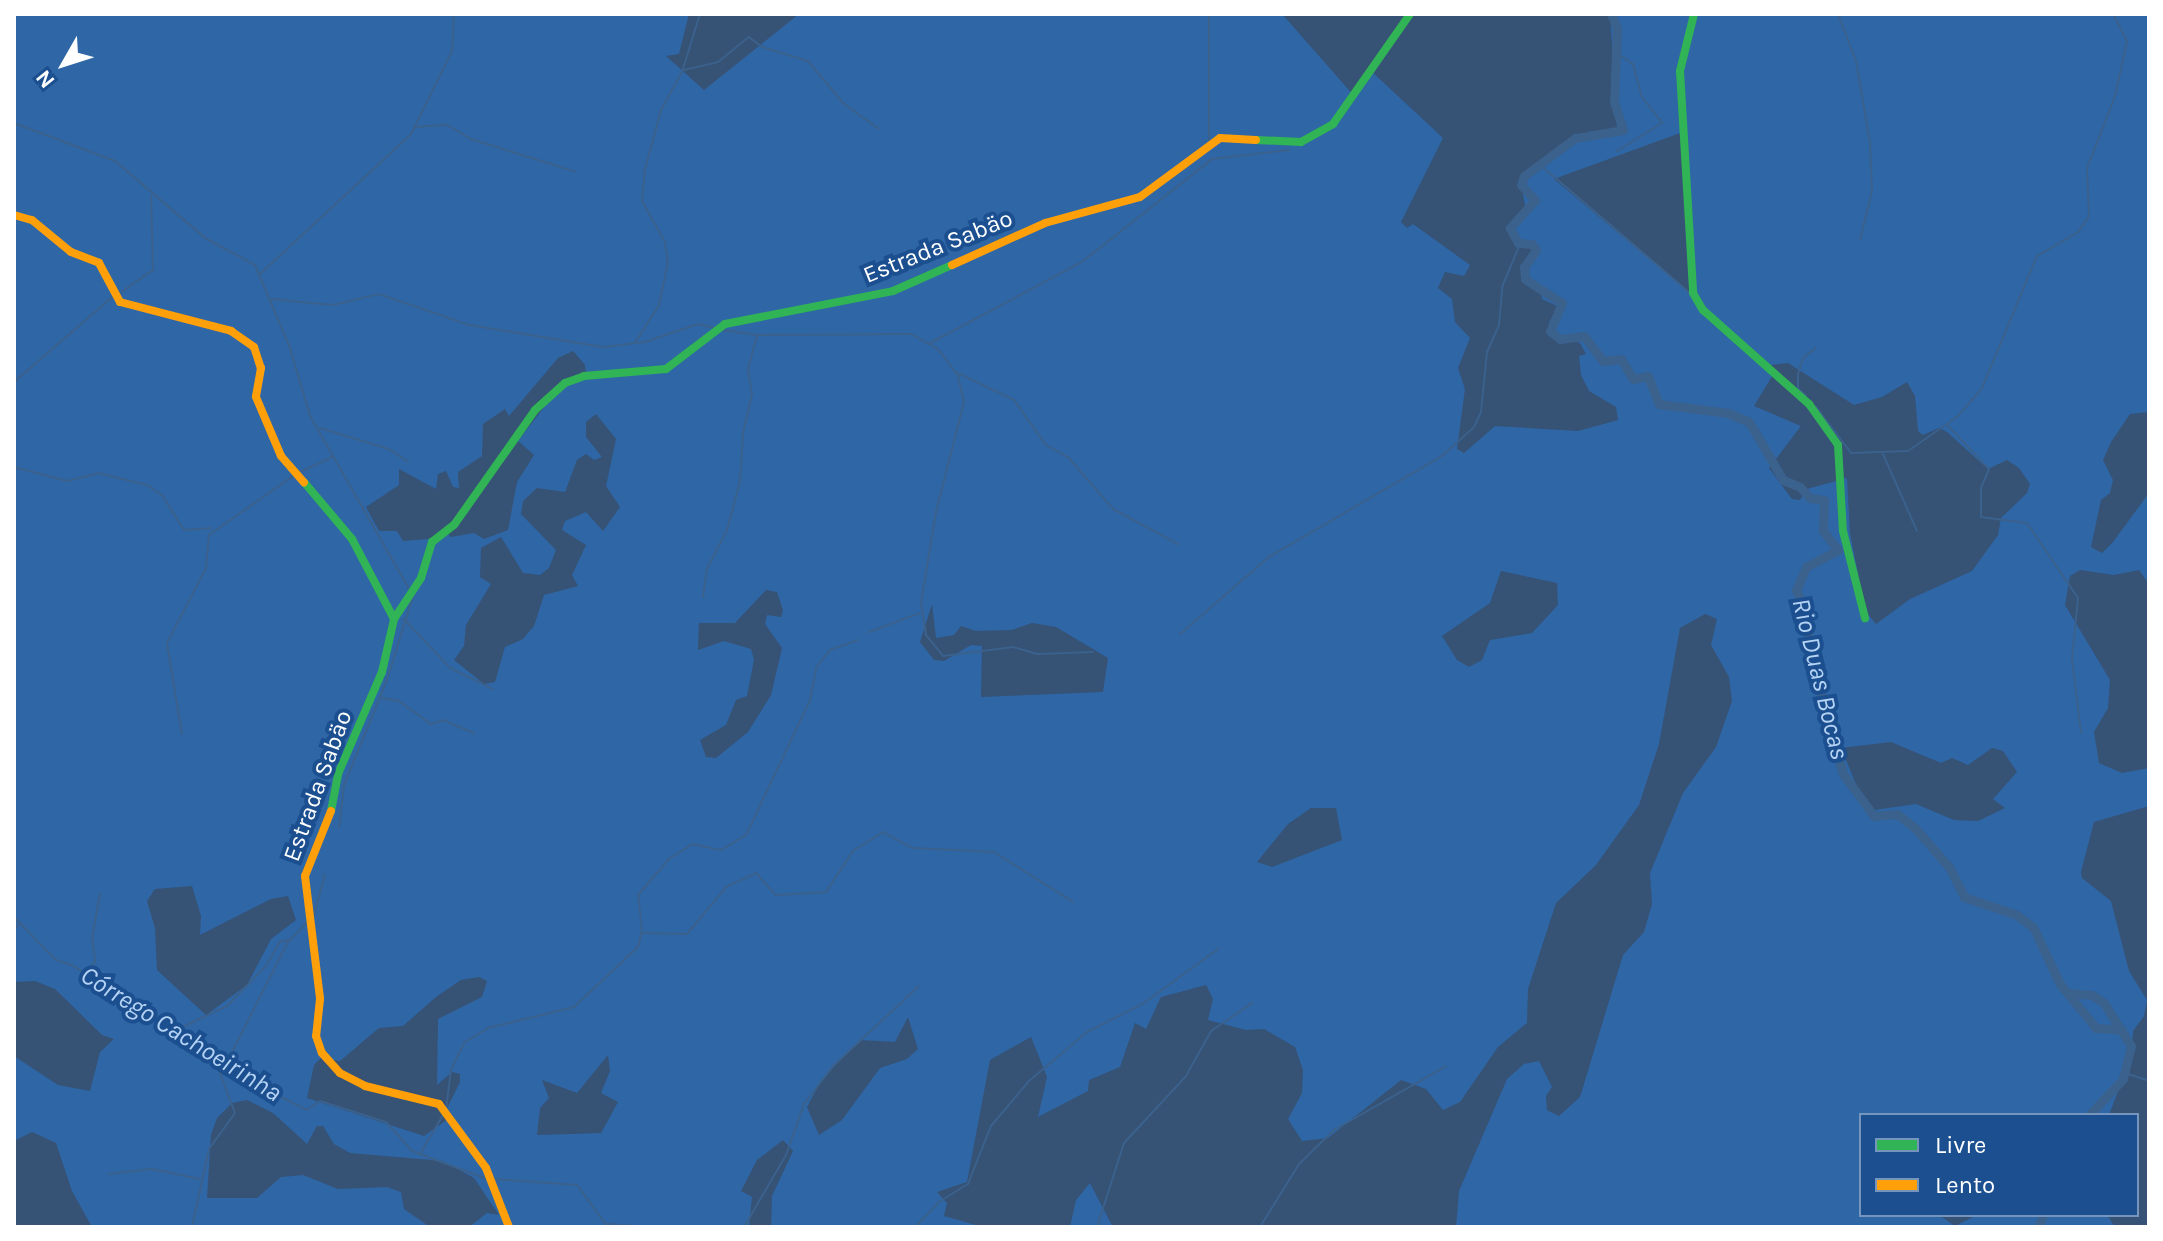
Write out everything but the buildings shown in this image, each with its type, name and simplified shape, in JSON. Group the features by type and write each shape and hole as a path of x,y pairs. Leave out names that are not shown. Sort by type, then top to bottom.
{"street":[{"name":"Estrada Sabäo","path":"509,1227 486,1168 439,1104 365,1086 340,1073 322,1053 316,1036 320,999 305,876 328,829 342,763 382,672 394,619 421,578 432,542 454,525 489,480 535,410 565,383 584,376 666,369 725,324 750,316 893,291 1045,223 1140,197 1220,138 1301,142 1333,124 1358,84 1410,14"},
{"path":"1694,14 1680,71 1693,293 1703,310 1814,409 1838,445 1843,531 1865,618"},
{"path":"14,215 32,220 71,252 99,263 120,302 231,331 254,347 261,368 256,397 281,456 352,539 394,619"}],"shaded area":[{"path":"14,14 689,14 679,54 666,56 704,90 799,14 1282,14 1356,98 1370,70 1443,138 1401,222 1407,228 1413,224 1470,265 1464,276 1445,272 1438,288 1452,299 1455,322 1470,338 1458,368 1465,389 1457,449 1464,453 1495,426 1578,431 1618,420 1616,407 1589,391 1581,375 1579,356 1586,354 1580,343 1550,334 1549,322 1559,307 1542,299 1540,287 1521,277 1534,250 1515,242 1509,229 1526,210 1520,179 1591,131 1611,135 1617,128 1610,14 2149,14 2149,412 2130,414 2103,460 2113,480 2110,493 2101,500 2091,547 2102,553 2149,493 2149,584 2139,570 2114,575 2080,570 2070,576 2065,605 2110,680 2108,708 2094,732 2099,763 2122,773 2149,768 2149,806 2094,822 2081,872 2082,878 2111,901 2129,971 2147,1000 2144,1016 2133,1031 2132,1054 2110,1113 1859,1113 1859,1217 1942,1217 1955,1226 1973,1217 2108,1217 2115,1227 1456,1227 1459,1191 1507,1079 1524,1064 1539,1061 1552,1087 1546,1096 1547,1110 1559,1116 1580,1097 1623,955 1644,932 1652,904 1650,873 1683,793 1716,747 1732,701 1729,677 1711,645 1717,619 1705,614 1680,628 1659,744 1639,805 1596,865 1556,903 1528,989 1527,1023 1498,1047 1460,1102 1443,1110 1426,1089 1401,1080 1328,1138 1302,1141 1288,1119 1302,1093 1303,1070 1295,1047 1264,1029 1246,1030 1208,1020 1213,999 1206,985 1161,997 1146,1029 1135,1023 1120,1067 1089,1080 1088,1091 1038,1117 1047,1077 1031,1037 990,1060 967,1182 937,1192 947,1203 944,1216 983,1227 771,1227 772,1196 793,1151 783,1140 757,1160 741,1191 752,1197 749,1227 469,1227 487,1213 499,1215 474,1178 443,1161 350,1153 334,1144 323,1126 317,1126 307,1144 273,1113 247,1100 232,1103 217,1118 211,1135 207,1198 257,1198 281,1177 303,1175 338,1189 387,1187 401,1192 404,1209 430,1227 92,1227 72,1191 56,1143 32,1132 14,1141 14,1056 58,1085 90,1091 100,1052 114,1039 102,1035 55,989 35,981 14,982","holes":["1683,132 1692,295 1554,179","573,351 585,365 586,376 558,389 518,441 534,455 517,482 508,530 484,539 474,533 451,537 445,531 439,538 403,541 397,531 379,531 366,507 399,485 399,469 436,489 438,474 446,471 453,487 459,488 458,472 482,456 483,424 505,409 509,416 558,358","1788,363 1854,405 1882,397 1907,382 1915,396 1918,431 1923,435 1939,428 1947,432 1988,469 2007,460 2019,468 2030,484 2027,493 2001,518 1998,535 1972,571 1910,599 1876,624 1865,611 1850,533 1847,478 1807,489 1800,500 1792,499 1769,468 1801,426 1754,406 1774,373 1770,365","596,414 616,439 606,486 620,507 603,531 586,512 565,521 562,530 586,545 572,575 578,586 544,595 534,626 523,639 505,647 495,682 484,684 454,660 464,646 466,625 491,584 480,577 481,548 501,537 523,573 540,575 549,568 556,550 521,514 523,501 537,488 565,492 577,460 586,454 594,460 602,457 586,437 586,422","1501,571 1557,583 1558,605 1532,633 1490,640 1482,660 1469,667 1457,660 1442,636 1490,603","766,590 777,592 783,610 781,617 767,615 765,624 782,648 771,695 748,732 716,758 706,757 700,740 726,725 736,700 747,696 754,660 751,649 724,641 698,650 699,623 735,623","932,604 936,638 954,635 961,626 976,631 1012,630 1032,623 1056,627 1108,658 1103,692 981,697 982,646 971,645 944,661 934,660 920,642","1891,742 1941,763 1952,758 1968,765 1992,748 2003,751 2017,772 1993,799 2005,808 1978,821 1954,820 1916,804 1867,811 1841,748","1311,808 1336,808 1342,840 1272,867 1257,862 1288,824","192,886 201,916 200,935 271,899 288,896 296,920 271,939 247,985 206,1015 157,970 155,928 147,901 155,889","479,977 487,981 482,997 438,1019 437,1085 452,1072 460,1074 460,1082 445,1112 448,1119 424,1136 307,1098 314,1065 321,1058 340,1061 379,1028 403,1026 461,980","908,1017 918,1049 907,1059 880,1068 842,1120 819,1135 807,1107 822,1079 860,1040 895,1042","608,1055 610,1071 601,1093 618,1102 601,1133 537,1135 540,1108 549,1098 542,1080 577,1093"]},
{"path":"1090,1183 1113,1227 1070,1227 1076,1200"}],"waterway":[{"path":"260,274 411,134 452,51 454,14"},
{"path":"635,343 659,305 668,262 665,242 642,201 645,169 661,110 682,72 700,14"},
{"path":"1209,14 1209,141"},
{"name":"Rio Duas Bocas","path":"1611,14 1617,28 1614,102 1623,130 1575,138 1524,176 1521,185 1535,200 1510,228 1518,243 1532,244 1536,250 1524,267 1525,279 1562,303 1550,331 1560,339 1584,336 1603,361 1621,359 1633,379 1648,376 1659,404 1728,413 1749,422 1783,480 1800,487 1810,498 1824,500 1823,531 1838,550 1806,567 1796,590 1808,617 1808,648 1843,774 1874,816 1897,814 1915,828 1949,867 1964,897 2017,915 2033,927 2060,984 2096,1028 2122,1030"},
{"path":"1838,14 1856,61 1870,142 1872,191 1860,240"},
{"path":"1816,407 1851,453 1908,451 1957,417 1982,388 2037,256 2078,232 2089,216 2087,168 2115,96 2127,41 2113,14"},
{"path":"684,70 718,62 749,37 762,47 808,61 843,103 879,129"},
{"path":"1615,52 1633,64 1642,97 1662,123 1617,151"},
{"path":"14,123 115,161 205,238 255,265 290,348 310,416 409,589"},
{"path":"415,127 447,125 471,139 576,172"},
{"path":"930,343 1082,262 1212,159 1289,150"},
{"path":"1539,164 1689,292"},
{"path":"120,293 153,270 151,196"},
{"path":"1180,634 1269,557 1442,456 1474,427 1481,412 1487,352 1499,325 1502,287 1520,244"},
{"path":"271,299 333,305 379,294 469,325 603,347 645,342 698,324 715,328"},
{"path":"14,382 112,297"},
{"path":"722,330 758,335 911,334 938,349 958,376 964,402 936,512 921,603 926,635 943,656 1013,647 1038,654 1093,652"},
{"path":"703,597 707,569 727,530 740,481 743,433 752,395 748,369 757,336"},
{"path":"1806,396 1798,388 1798,374 1803,358 1816,348"},
{"path":"958,373 1014,400 1046,445 1068,457 1113,509 1178,544"},
{"path":"1947,425 1989,469 1981,488 1981,517 2027,523 2078,598 2072,659 2081,732"},
{"path":"320,428 389,449 408,462"},
{"path":"1883,454 1917,531"},
{"path":"298,473 332,457"},
{"path":"14,467 67,481 98,473 147,485 162,495 184,530 212,528"},
{"path":"182,734 167,643 206,568 209,535 293,476"},
{"path":"339,827 344,785 387,680 414,593"},
{"path":"869,632 920,613"},
{"path":"404,619 450,668 493,689"},
{"path":"446,1110 451,1069 465,1042 488,1028 574,1007 638,947 642,931 638,895 669,859 692,844 721,850 746,835 810,700 816,668 830,650 857,640"},
{"path":"381,698 399,701 431,724 443,720 474,733"},
{"path":"642,933 687,934 726,887 756,873 776,895 826,892 853,851 883,832 912,848 994,852 1073,902"},
{"path":"314,915 325,874"},
{"path":"88,974 95,961 92,938 100,894"},
{"name":"Córrego Cachoeirinha","path":"14,917 56,960 72,965 271,1092 307,1110 320,1101 386,1122 412,1151 487,1179"},
{"path":"226,1064 288,942 307,922"},
{"path":"14,931 19,924"},
{"path":"176,1030 227,1006 266,966 280,942 288,940"},
{"path":"915,1227 939,1202 968,1184 991,1126 1029,1081 1087,1032 1144,1003 1218,949"},
{"path":"744,1227 786,1155 804,1104 833,1066 919,986"},
{"name":"Rio Duas Bocas","path":"2069,993 2092,995 2104,1003 2131,1046 2123,1079 2091,1113"},
{"path":"1097,1227 1124,1143 1186,1076 1211,1031 1252,1003"},
{"path":"192,1227 209,1149 235,1113 214,1057"},
{"path":"1260,1227 1299,1164 1334,1130 1446,1066"},
{"path":"2125,1073 2149,1081"},
{"path":"420,1154 443,1115"},
{"path":"109,1174 152,1169 200,1179"},
{"name":"Córrego Cachoeirinha","path":"494,1179 577,1185 608,1227"},
{"name":"Rio Duas Bocas","path":"2038,1227 2042,1217"},
{"path":"608,1224 650,1227"}],"traffic: fast":[{"path":"1256,140 1301,142 1333,124 1410,14"},
{"path":"1694,14 1680,71 1693,293 1703,310 1809,404 1838,445 1843,531 1865,618"},
{"path":"331,811 338,774 382,672 394,619 421,578 432,542 454,525 535,410 565,383 584,376 666,369 725,324 893,291 952,265"},
{"path":"304,482 352,539 394,619"}],"traffic: slow":[{"path":"952,265 1045,223 1140,197 1220,138 1256,140"},
{"path":"14,215 32,220 71,252 99,263 120,302 231,331 254,347 261,368 256,397 281,456 304,482"},
{"path":"331,811 305,876 320,999 316,1036 322,1053 340,1073 365,1086 439,1104 486,1168 509,1227"}]}
